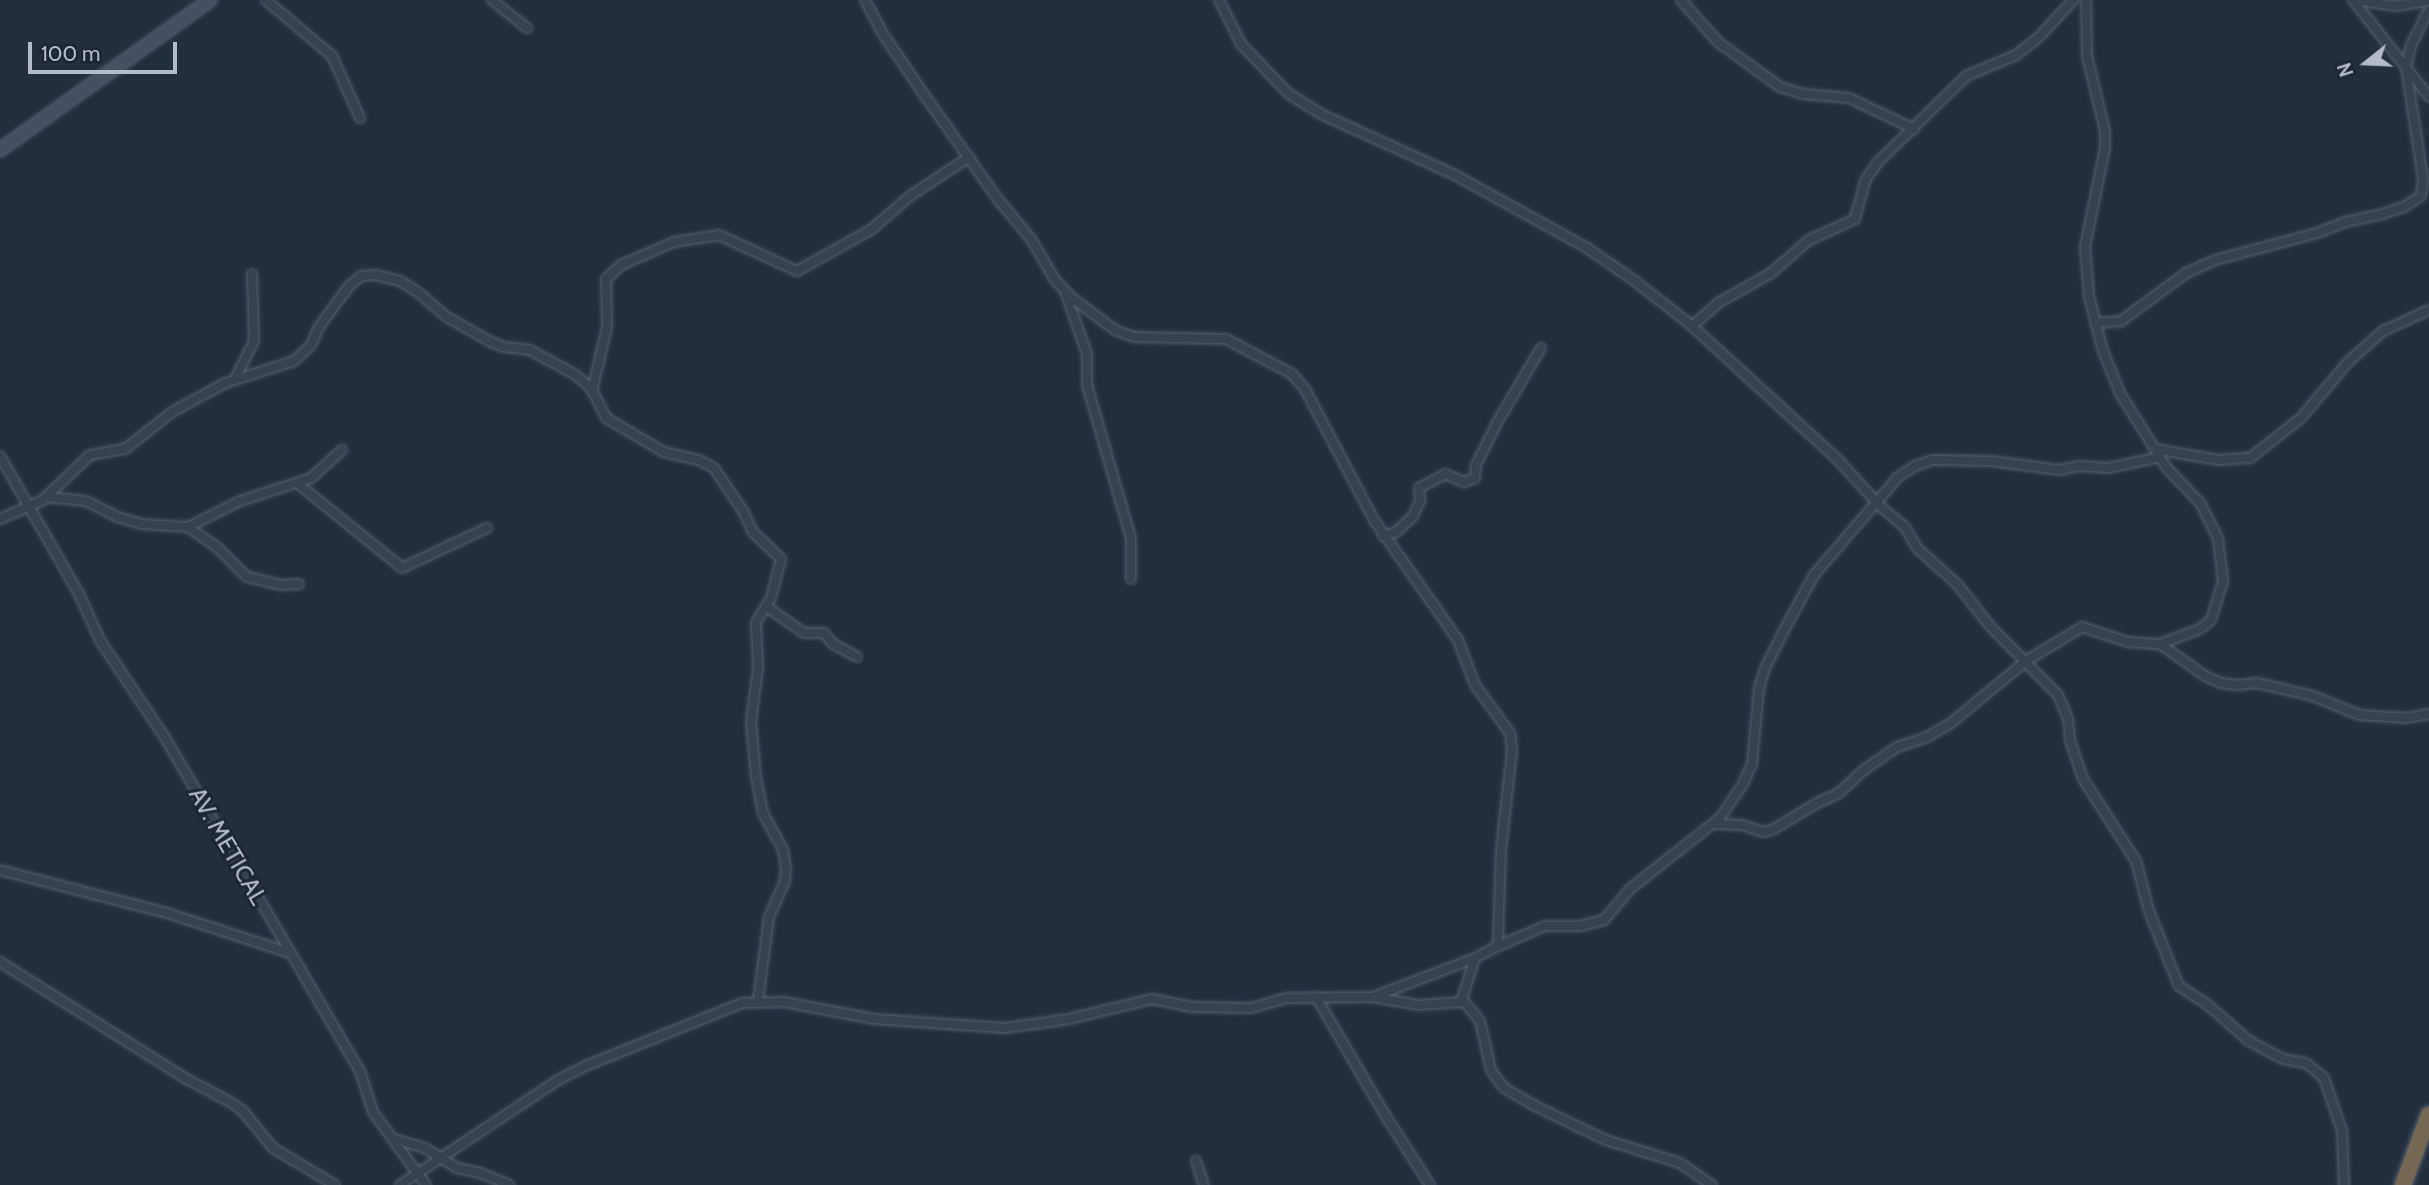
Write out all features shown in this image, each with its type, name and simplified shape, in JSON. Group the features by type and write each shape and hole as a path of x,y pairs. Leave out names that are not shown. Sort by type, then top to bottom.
{"highway":[{"path":"2403,1185 2429,1115"}],"street":[{"path":"0,150 210,0"},
{"path":"267,0 331,56 360,118"},
{"path":"492,0 527,28"},
{"path":"865,0 883,34 1007,212 1031,239 1065,291 1087,354 1089,394 1131,538 1131,579"},
{"path":"1219,0 1241,44 1289,94 1344,125 1455,175 1587,248 1635,281 1692,326 1838,460 1875,501 1905,527 1917,548 1956,584 1991,626 2058,695 2083,779 2136,861 2153,923 2179,986 2208,1005 2249,1041 2283,1059 2306,1063 2324,1078 2342,1136 2344,1185"},
{"path":"1681,0 1718,42 1780,87 1803,94 1849,98 1914,129"},
{"path":"1692,326 1718,303 1771,273 1809,240 1855,219 1868,175 1966,76 2016,55 2040,36 2073,0"},
{"path":"1716,824 1742,825 1764,832 1774,829 1816,803 1839,793 1883,755 1951,723 2026,661 2082,627 2128,642 2160,644 2207,625 2220,598 2223,581 2218,538 2201,504 2160,457 2120,393 2110,372 2095,323 2085,247 2105,148 2105,131 2087,56 2086,0"},
{"path":"2355,0 2396,6 2429,1"},
{"path":"2355,0 2429,97"},
{"path":"2095,323 2121,321 2186,273 2215,260 2318,233 2414,202 2421,196 2424,179 2406,67 2411,45 2429,10"},
{"path":"592,391 607,327 606,279 621,265 674,242 719,235 797,271 872,229 910,196 969,157"},
{"path":"235,379 254,341 252,274"},
{"path":"0,519 46,498 90,455 125,449 172,412 235,379 294,361 311,345 319,327 353,281 361,276 376,275 408,286 447,317 489,341 541,355 584,381 592,391 603,415 638,439 674,457 699,460 714,468 743,511 752,532 781,559 767,607 758,614 756,622 758,668 752,732 759,798 783,850 786,867 785,881 769,917 758,1001"},
{"path":"1065,291 1107,324 1124,333 1158,338 1219,337 1292,374 1311,398 1383,536 1458,640 1475,685 1510,733 1512,751 1501,850 1501,891 1496,947"},
{"path":"2155,449 2218,460 2250,458 2301,418 2348,362 2383,331 2429,310"},
{"path":"1383,536 1402,528 1413,516 1420,501 1419,488 1445,474 1464,482 1475,478 1476,465 1498,421 1541,348"},
{"path":"46,498 86,501 117,517 141,524 188,527 240,501 314,475 342,450"},
{"name":"AV. METICAL","path":"0,456 78,592 101,642 164,736 360,1071 373,1112 426,1185"},
{"path":"1373,997 1475,958 1545,926 1580,926 1604,920 1624,895 1648,874 1716,824 1743,784 1752,764 1759,688 1773,652 1814,576 1898,477 1923,461 1991,461 2059,470 2080,466 2108,468 2160,457"},
{"path":"297,483 402,568 487,528"},
{"path":"188,527 217,547 247,577 282,584 299,584"},
{"path":"767,607 804,633 824,633 833,644 857,657"},
{"path":"2160,644 2205,676 2221,683 2257,683 2313,696 2359,715 2406,718 2429,714"},
{"path":"0,870 167,913 290,953"},
{"path":"1475,958 1465,983 1463,1002 1480,1021 1491,1070 1504,1088 1606,1140 1680,1163 1712,1185"},
{"path":"0,962 183,1077 232,1103 243,1111 273,1148 335,1185"},
{"path":"1316,997 1376,1100 1430,1185"},
{"path":"400,1185 558,1080 727,1008 758,1001 794,1004 874,1019 1005,1028 1069,1019 1152,999 1192,1007 1251,1008 1287,998 1316,997 1373,997 1419,1005 1463,1002"},
{"path":"395,1139 425,1149 457,1168 510,1185"},
{"path":"1196,1161 1204,1185"}]}
